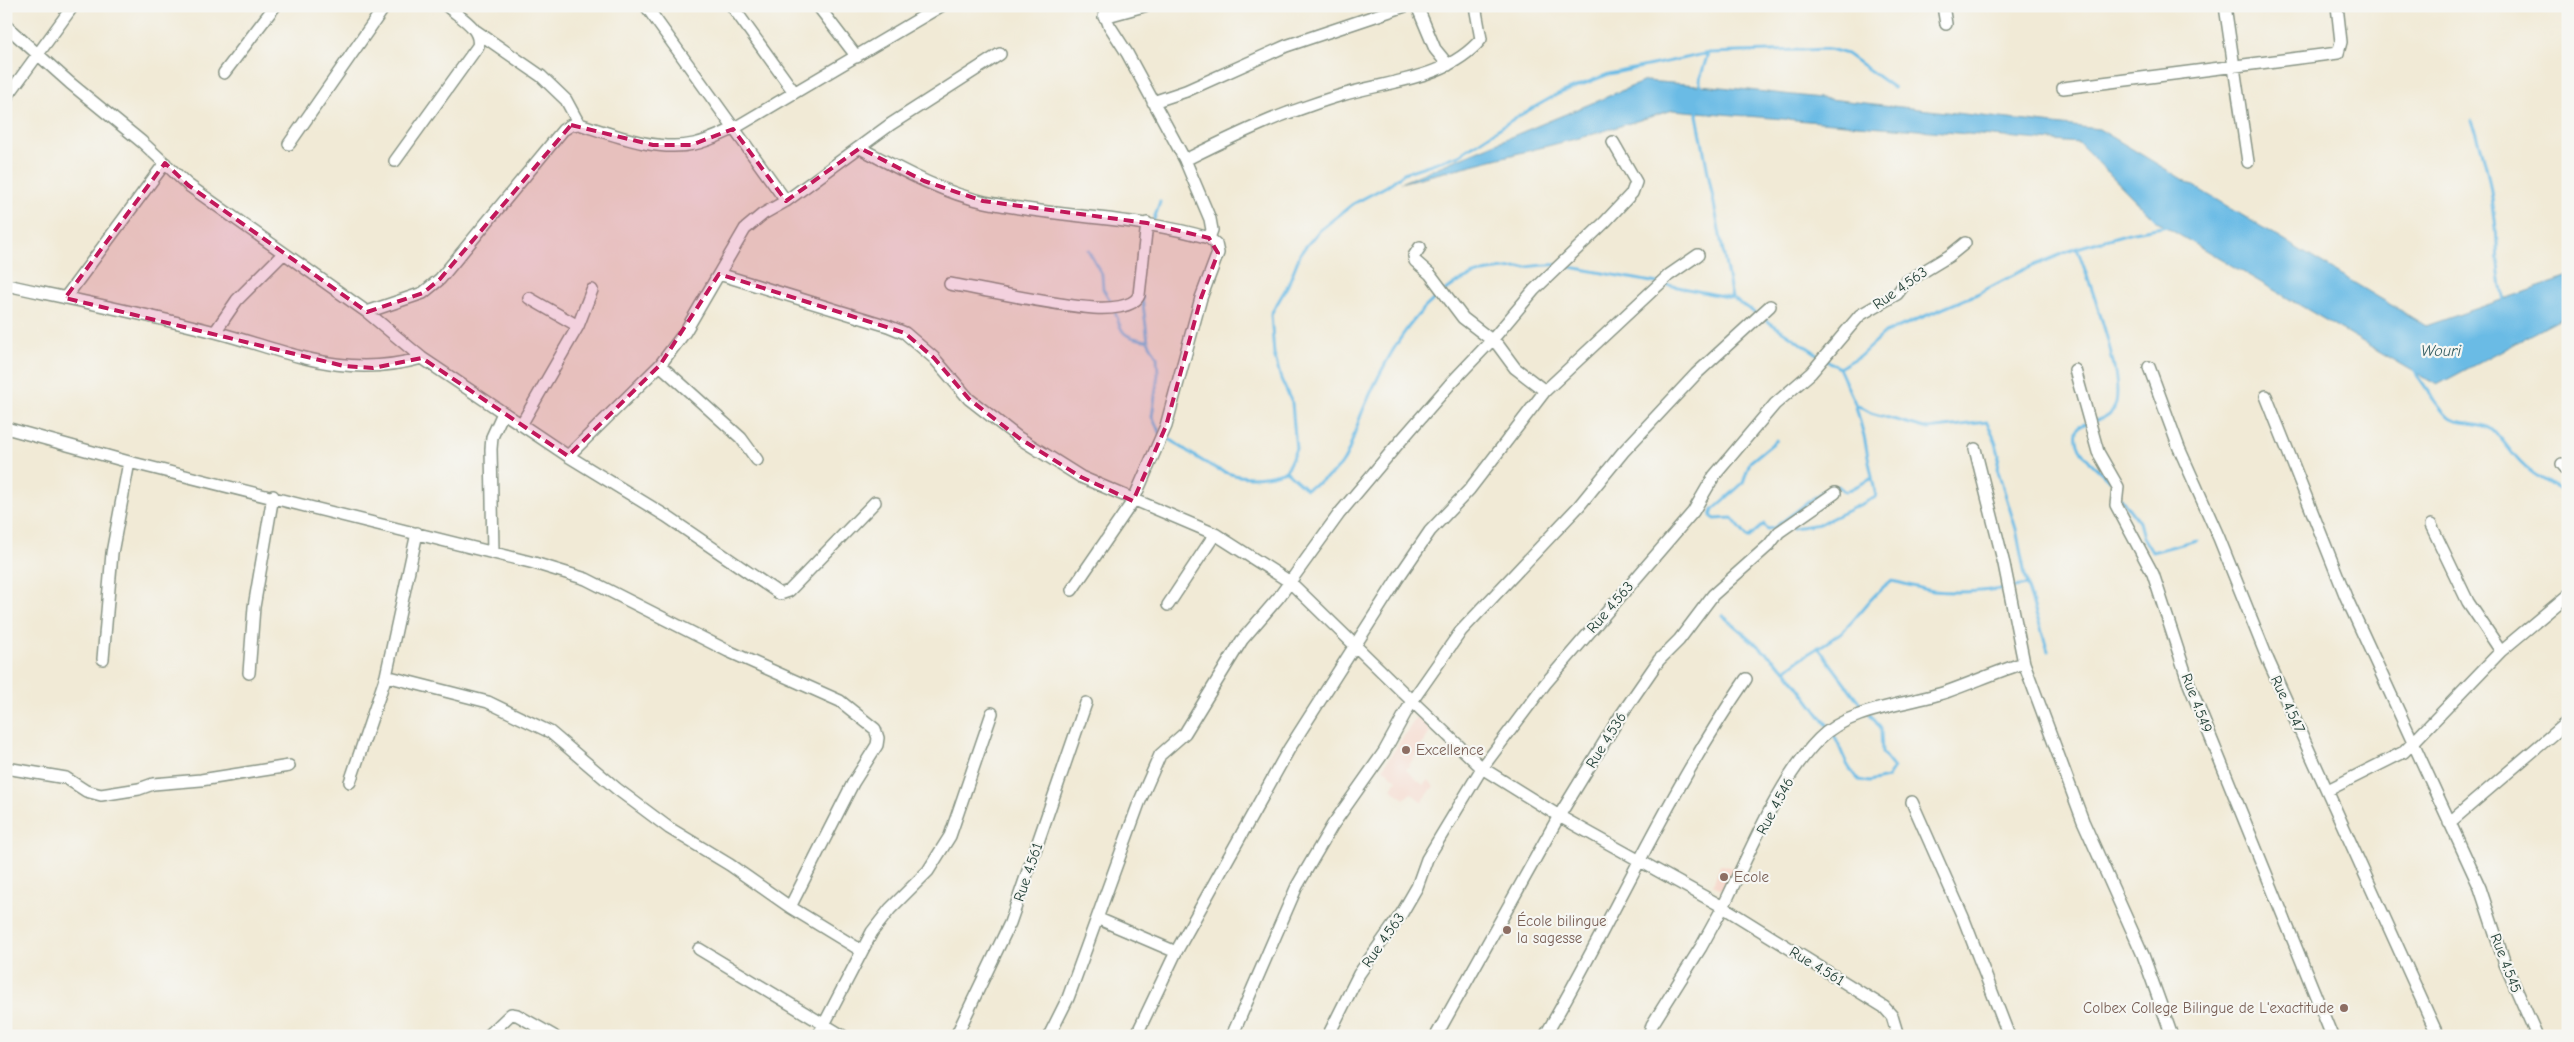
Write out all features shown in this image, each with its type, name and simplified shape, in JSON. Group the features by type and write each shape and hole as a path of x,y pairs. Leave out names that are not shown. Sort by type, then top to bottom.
{"street":[{"path":"6,98 40,54 73,6"},
{"path":"224,73 275,6"},
{"path":"289,144 385,6"},
{"path":"447,6 476,31 541,76 566,100 579,124"},
{"path":"646,6 786,201"},
{"path":"732,6 755,35 794,92"},
{"path":"818,6 857,57"},
{"path":"367,312 423,293 440,279 564,130 571,125 579,124 653,145 691,145 734,129 942,6"},
{"path":"1144,6 1103,12 1185,160 1210,219 1212,230 1209,238"},
{"path":"1153,102 1186,91 1286,46 1405,6"},
{"path":"1417,6 1435,49 1448,65"},
{"path":"1185,160 1238,134 1287,114 1343,94 1388,85 1448,65 1475,47 1481,39 1475,6"},
{"path":"1943,6 1946,24"},
{"path":"2225,6 2248,162"},
{"path":"2063,88 2338,53 2341,42 2337,6"},
{"path":"6,26 188,185 367,312 422,358 503,414 666,516 780,594 788,591 875,502"},
{"path":"395,161 478,46 480,38 476,31"},
{"path":"568,456 660,365 685,332 745,229 763,214 786,201 891,124 1000,54"},
{"path":"1049,1036 1068,998 1099,919 1139,803 1160,754 1185,733 1242,640 1290,582 1339,514 1397,445 1451,383 1492,340 1534,290 1605,222 1636,187 1633,174 1613,142"},
{"path":"860,148 924,181 984,202 1049,213 1147,223 1209,238 1216,244 1218,253 1201,298 1166,426 1133,501 1072,590"},
{"path":"65,298 165,163"},
{"path":"950,284 1096,308 1131,305 1137,300 1139,295 1147,223"},
{"name":"Rue 4.563","path":"1328,1036 1359,974 1402,913 1417,887 1427,859 1482,768 1545,684 1693,512 1714,476 1774,404 1812,373 1860,315 1897,294 1906,282 1949,256 1966,243"},
{"path":"1420,247 1414,256 1415,261 1430,274 1463,318 1492,340 1515,368 1545,392"},
{"path":"216,332 237,300 283,254"},
{"path":"1136,1036 1176,952 1289,749 1430,531 1469,490 1545,392 1669,275 1698,254"},
{"path":"719,274 888,326 905,333 934,358 969,399 1019,438 1081,476 1133,501 1215,534 1290,582 1482,768 1559,816 1723,907"},
{"path":"6,285 216,332 274,351 344,366 373,368 398,365 422,358"},
{"path":"521,425 578,326 592,290"},
{"path":"529,298 578,326"},
{"path":"1232,1036 1297,886 1332,826 1384,752 1412,701 1461,631 1579,506 1623,452 1696,374 1770,306"},
{"path":"660,365 741,438 757,460"},
{"name":"Rue 4.547","path":"2149,367 2179,448 2219,538 2268,660 2438,1036"},
{"name":"Rue 4.549","path":"2075,370 2098,452 2117,482 2116,505 2153,574 2189,684 2332,1036"},
{"name":"Rue 4.545","path":"2266,396 2346,597 2412,745 2480,888 2505,964 2537,1036"},
{"path":"493,552 491,449 492,437 503,414"},
{"path":"6,428 129,462 273,496 493,552 586,579 728,651 840,701 875,729 878,738 877,745 853,783 790,907"},
{"path":"1975,449 2004,564 2024,663 2083,821 2143,955 2172,1036"},
{"path":"103,659 112,553 129,462"},
{"name":"Rue 4.536","path":"1436,1036 1559,816 1619,718 1659,660 1678,640 1713,594 1769,545 1778,532 1836,493"},
{"path":"249,673 254,607 273,496"},
{"path":"2431,524 2468,602 2501,651"},
{"path":"350,782 386,676 417,533"},
{"path":"1168,605 1215,534"},
{"path":"2328,790 2404,752 2501,651 2568,595"},
{"name":"Rue 4.546","path":"1649,1036 1652,1025 1701,947 1723,907 1788,779 1819,738 1838,725 1881,708 1946,692 1986,675 2024,663"},
{"path":"386,676 488,702 550,732 617,789 669,828 730,865 790,907 862,951"},
{"path":"1545,1036 1638,859 1719,718 1746,680"},
{"name":"Rue 4.561","path":"956,1036 1010,923 1086,703"},
{"path":"821,1031 862,951 890,909 928,870 950,836 992,713"},
{"path":"2449,823 2568,721"},
{"path":"6,768 66,778 86,791 101,795 138,789 153,784 201,780 289,766"},
{"path":"1912,802 1963,917 2009,1036"},
{"name":"Rue 4.561","path":"1723,907 1884,1007 1892,1016 1898,1036"},
{"path":"1099,919 1176,952"},
{"path":"699,950 821,1031 843,1036"},
{"path":"488,1036 512,1014 554,1036"}],"highlighted area":[{"path":"571,125 653,145 691,145 733,129 786,201 860,148 924,181 983,201 1147,223 1209,238 1218,253 1201,298 1166,426 1133,501 1081,477 1019,438 969,399 934,358 905,333 719,274 660,365 568,456 422,358 373,368 344,366 65,298 165,163 188,185 367,312 423,293 440,279"}],"shaded area":[{"name":"Excellence","path":"1417,716 1430,727 1428,730 1430,732 1406,770 1423,785 1428,780 1434,786 1422,802 1411,793 1404,799 1391,788 1397,780 1383,768"},
{"name":"Ecole","path":"1720,864 1735,869 1726,891 1713,885"}],"water":[{"name":"Wouri","path":"1645,81 1712,86 2099,129 2426,326 2568,277 2568,315 2437,385 2157,222 2079,143 1673,110 1587,136 1400,183"}],"waterway":[{"path":"1165,436 1194,456 1221,471 1250,477 1267,476 1286,471 1296,449 1292,403 1281,379 1274,354 1271,314 1288,285 1301,252 1320,230 1353,204 1387,186 1404,173 1459,155 1515,118 1558,94 1609,74 1709,53 1830,49 1847,54 1894,88"},
{"path":"1700,88 1700,79 1708,53"},
{"path":"1698,109 1697,115 1732,298"},
{"path":"2472,121 2485,160 2490,187 2496,228 2499,273 2504,301"},
{"path":"1153,222 1160,202"},
{"path":"1839,368 1860,356 1885,333 1977,294 2023,270 2077,248 2129,233 2168,226"},
{"path":"2077,248 2112,356 2117,398 2110,413 2102,418 2079,426 2077,441 2085,456 2109,480"},
{"path":"1088,250 1102,275 1103,289 1113,305"},
{"path":"1286,471 1306,489 1333,473 1340,466 1350,448 1372,389 1395,347 1408,327 1441,293 1461,281 1484,272 1556,265"},
{"path":"1565,266 1657,283"},
{"path":"1663,284 1732,298 1839,368 1855,403 1864,436 1876,497 1820,524 1793,528"},
{"path":"1142,297 1148,341 1157,357 1158,374 1152,417 1160,433"},
{"path":"1115,311 1125,334 1148,341"},
{"path":"2414,370 2447,416 2455,421 2482,425 2491,429 2524,466 2568,496"},
{"path":"1855,404 1871,413 1928,429 1987,422 1999,455 1997,468 2016,529 2027,585 2048,651"},
{"path":"1777,440 1750,462 1743,483 1713,510 1711,516 1715,519 1732,518 1748,538 1764,524 1767,529 1774,528 1823,491 1838,486 1845,492 1872,478"},
{"path":"2121,498 2139,522 2143,537 2152,552 2197,540"},
{"path":"1786,670 1839,634 1852,622 1867,603 1891,581 1945,592 1980,591 2027,585"},
{"path":"1722,615 1786,670 1828,726"},
{"path":"1818,647 1865,710"},
{"path":"1832,732 1847,763 1859,780 1869,782 1887,778 1894,768 1882,753 1881,729 1870,714"}],"place":[{"name":"Excellence","path":"1406,750"},
{"name":"Ecole","path":"1724,877"},
{"name":"École bilingue la sagesse","path":"1507,930"},
{"name":"Colbex College Bilingue de L'exactitude","path":"2344,1008"}]}
